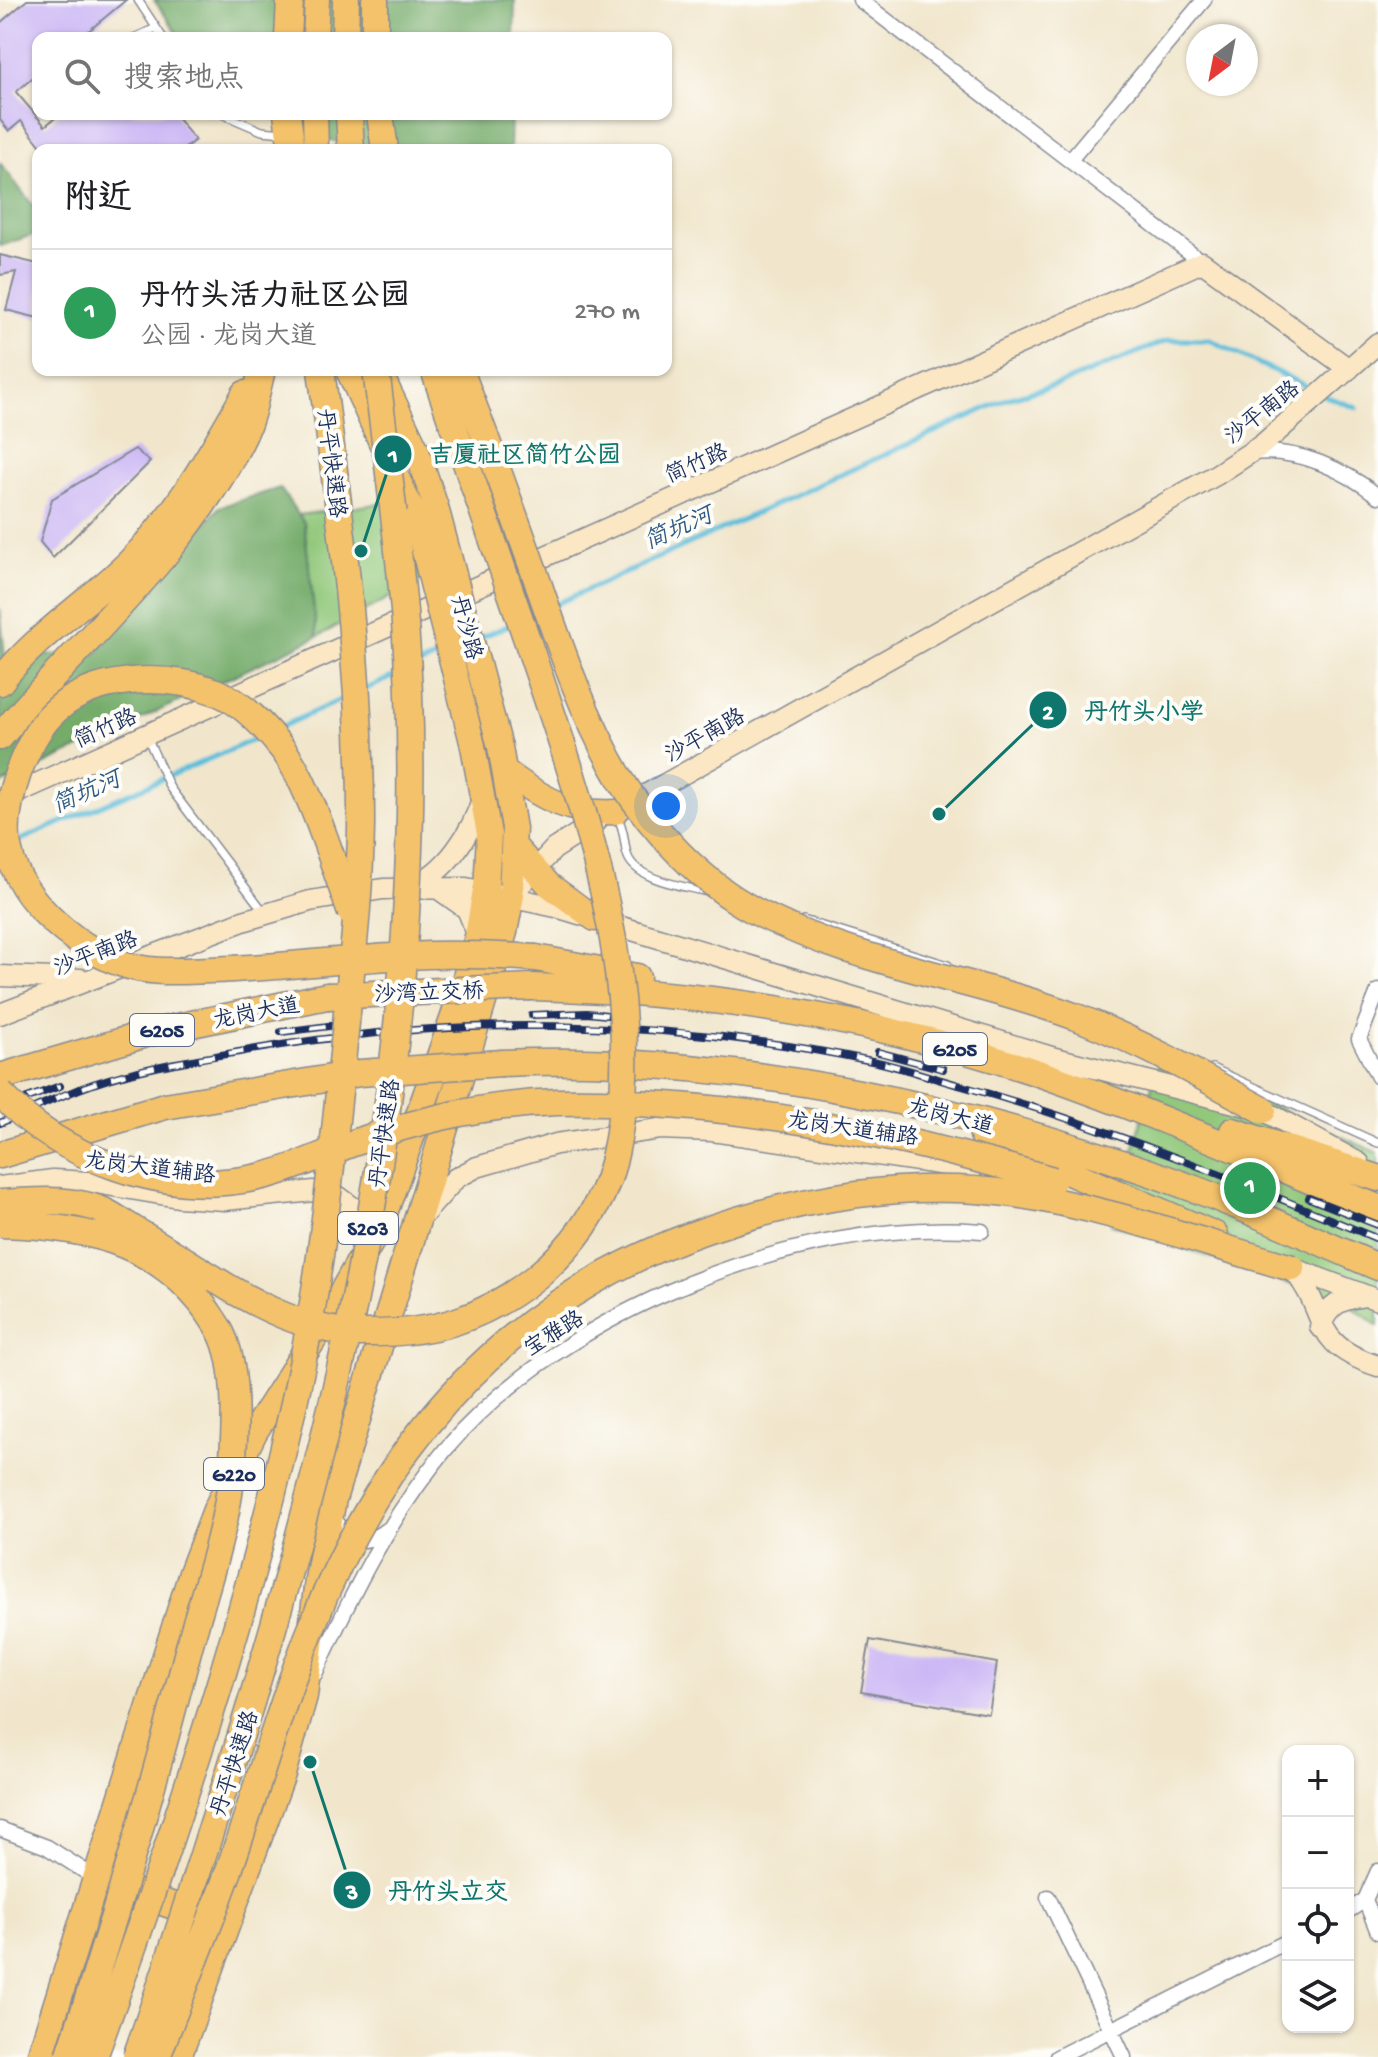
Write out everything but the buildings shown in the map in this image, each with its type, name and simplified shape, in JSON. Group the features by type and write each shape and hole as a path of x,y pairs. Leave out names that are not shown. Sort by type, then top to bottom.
{"highway":[{"path":"288,32 290,0"},
{"path":"345,32 347,0"},
{"path":"375,0 375,32"},
{"path":"347,120 350,144"},
{"path":"381,120 384,144"},
{"path":"0,682 53,625 96,594 133,559 168,516 208,458 256,376"},
{"path":"0,737 102,621 142,585 183,535 243,437 258,376"},
{"name":"丹平快速路","path":"94,2057 131,1956 239,1617 297,1390 328,1207 361,828 353,617 322,376"},
{"name":"丹平快速路","path":"136,2057 275,1630 348,1335 375,1194 394,1047 406,913 410,767 404,614 378,376"},
{"path":"0,1203 39,1200 94,1207 252,1301 306,1325 358,1333 409,1333 461,1322 506,1301 568,1248 597,1205 612,1167 621,1119 624,1077 620,999 606,910 593,847 559,734 436,376"},
{"path":"462,376 591,723 622,781 656,828 701,872 752,909 837,945 986,986 1081,1019 1263,1100"},
{"path":"355,924 309,802 283,748 249,714 217,692 134,678 90,691 51,714 26,753 11,795 7,839 20,876 47,917 78,943 121,964 163,971 285,968 409,956 536,958 638,977 701,997"},
{"path":"178,2057 282,1774 304,1696 318,1579 331,1512 365,1387 421,1218 504,932 489,910"},
{"name":"G220","path":"40,2057 192,1573 216,1510 254,1432 334,1307 379,1227 428,1094 489,910"},
{"name":"沙湾立交桥","path":"327,996 531,987 701,997"},
{"name":"龙岗大道","path":"0,1077 153,1032 327,996"},
{"name":"G205","path":"701,997 903,1034 1044,1076 1129,1106 1368,1204"},
{"name":"龙岗大道","path":"0,1155 165,1106 376,1071 502,1063 645,1064 765,1078 909,1104 1019,1131 1199,1191 1378,1267"},
{"path":"0,1093 54,1140 142,1174 184,1182 219,1183 256,1178 424,1122 500,1107 562,1102 752,1114 875,1133 945,1148 1053,1180"},
{"path":"909,1104 1292,1268"},
{"path":"1129,1106 1191,1118 1369,1174"},
{"path":"157,2057 227,1875 314,1620 387,1473 443,1401 485,1360 579,1290 663,1245 761,1212 838,1197 898,1191 969,1191 1056,1202 1292,1268"},
{"path":"0,1224 55,1225 106,1235 175,1274 219,1328 235,1391 230,1490 144,1820 69,2057"},
{"path":"97,1879 226,1925"}],"main road":[{"path":"315,32 317,0"},
{"path":"315,120 316,144"},
{"path":"344,144 346,120"},
{"path":"1202,262 1349,369"},
{"name":"简竹路","path":"0,800 149,740 1202,262"},
{"name":"沙平南路","path":"0,1014 266,914 348,893 436,887 489,910 567,839 1250,453 1334,384 1378,343"},
{"name":"丹沙路","path":"351,376 426,513 503,759 515,847 489,910"},
{"name":"丹沙路","path":"380,376 416,448 426,513 484,792 490,853 489,910"},
{"path":"503,759 547,800 571,810 615,812 599,850 603,885 624,914 645,930 671,941"},
{"path":"408,888 431,876 453,854 473,821 484,792"},
{"path":"515,847 558,892 595,919"},
{"path":"436,887 467,909 595,919 1055,1058 1263,1100 1369,1174"},
{"path":"0,976 89,980"},
{"name":"龙岗大道辅路","path":"421,1218 456,1178 477,1167 556,1144 660,1129 712,1131 1053,1180 1373,1298"},
{"name":"龙岗大道辅路","path":"0,1187 53,1180 89,1182 178,1197 225,1200 314,1191 339,1197 379,1227"},
{"path":"1292,1268 1304,1283 1320,1327 1335,1348 1378,1366"},
{"path":"1320,1327 1326,1311 1343,1299 1373,1298"}],"street":[{"path":"860,0 1202,262"},
{"path":"1070,160 1204,0"},
{"path":"1250,453 1271,451 1314,461 1378,496"},
{"path":"1378,991 1359,1039 1378,1077"},
{"name":"宝雅路","path":"304,1696 359,1578 390,1528 446,1449 508,1387 571,1344 647,1303 741,1265 865,1233 948,1229 982,1231"},
{"path":"331,1512 344,1534 358,1542 366,1543 390,1528"},
{"path":"0,1829 47,1847 97,1879"},
{"path":"1354,1907 1365,1900 1378,1871"},
{"path":"1048,1897 1124,2057"},
{"path":"1365,1900 1378,1932"},
{"path":"1057,2057 1282,1944"}],"lane":[{"path":"138,0 159,32"},
{"path":"147,32 156,28"},
{"path":"236,120 262,131 287,132"},
{"path":"149,740 170,788 266,914"},
{"path":"615,812 625,830 627,854 634,866 671,882 785,914"},
{"path":"799,918 951,966"},
{"path":"981,976 1054,1000 1194,1060"},
{"path":"1208,1066 1263,1100 1378,1143"}],"green space":[{"path":"154,0 515,0 514,32 177,32"},
{"path":"283,120 511,120 510,144 341,144"},
{"path":"0,163 32,204 32,235 0,246"},
{"path":"280,488 304,523 317,637 0,785 0,608 5,656 96,654 219,507"},
{"path":"405,500 422,580 317,637 304,523 298,515"},
{"path":"1161,1056 1378,1153 1378,1326 1347,1303 1111,1224"}],"waterway":[{"name":"简坑河","path":"554,605 1007,399 1060,384 1168,340 1210,340 1316,391"},
{"name":"简坑河","path":"1325,396 1357,408"},
{"name":"简坑河","path":"477,639 512,624"},
{"name":"简坑河","path":"415,667 442,655"},
{"name":"简坑河","path":"364,690 399,674"},
{"name":"简坑河","path":"276,729 347,697"},
{"name":"简坑河","path":"16,842 260,737"}],"railway":[{"path":"532,1015 587,1013 628,1017"},
{"path":"281,1032 337,1025"},
{"path":"0,1123 81,1088 128,1073 318,1040 397,1031 477,1027 636,1029 794,1047 906,1069 1120,1137 1378,1239"},
{"path":"878,1052 943,1069"},
{"path":"0,1108 60,1086"},
{"path":"1309,1198 1378,1225"}],"place":[{"name":"吉厦社区简竹公园","path":"361,551"},
{"name":"丹竹头小学","path":"939,814"},
{"name":"丹竹头活力社区公园","path":"1250,1188"},
{"name":"丹竹头立交","path":"310,1762"}]}
